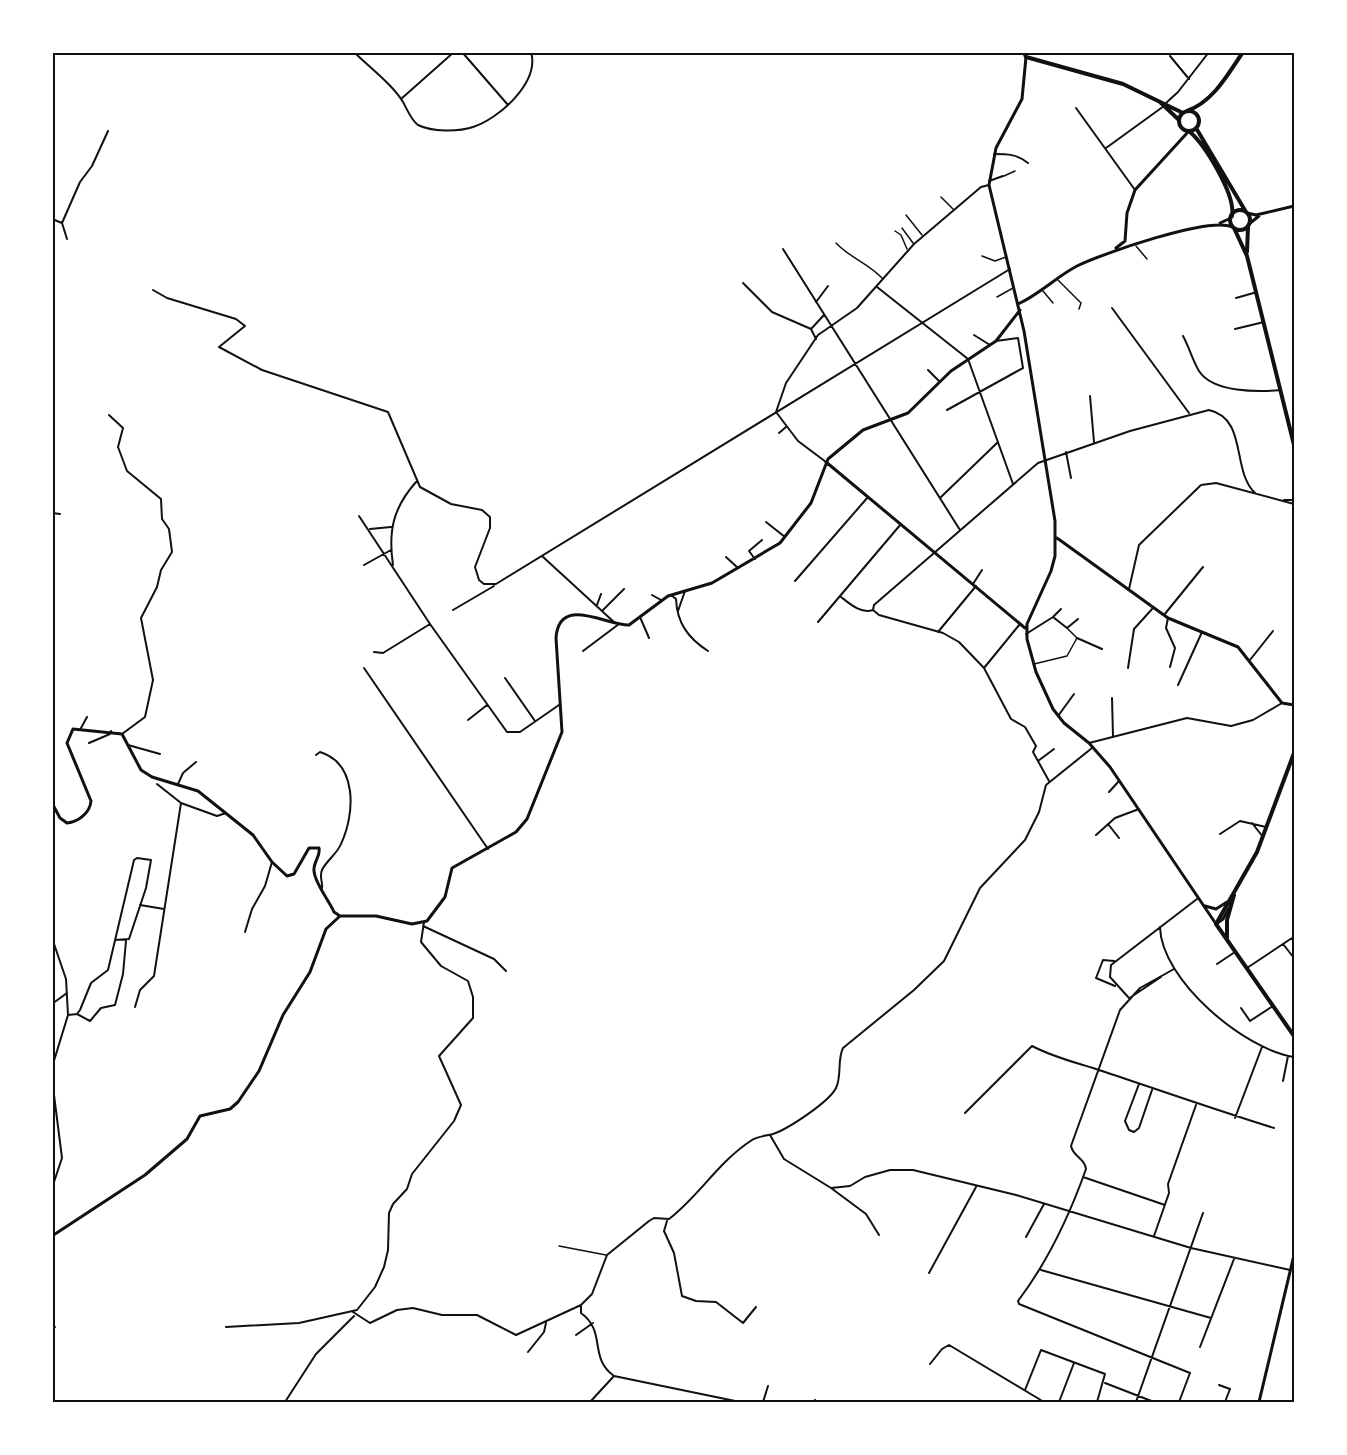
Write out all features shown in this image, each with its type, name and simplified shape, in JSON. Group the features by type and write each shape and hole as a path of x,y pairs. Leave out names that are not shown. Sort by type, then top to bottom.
{"main road":[{"path":"1179,120 1185,112 1202,104 1228,77 1243,52"},
{"path":"1025,55 1112,80 1153,96 1185,112 1195,113 1198,118"},
{"path":"1165,104 1179,120 1181,128 1189,132 1226,188 1231,203 1233,228 1248,256 1294,445"},
{"path":"1202,104 1196,129 1247,212 1248,256"},
{"path":"1189,132 1196,129"},
{"path":"1232,217 1240,210 1247,212"},
{"path":"1233,228 1239,230 1249,224"},
{"path":"1294,753 1263,837 1230,902 1216,924 1294,1036"},
{"path":"1227,938 1230,902"}],"street":[{"path":"354,52 401,99 415,123 427,129 462,130 474,127 508,105 527,80 531,70 531,52"},
{"path":"401,99 454,52"},
{"path":"462,52 508,105"},
{"path":"1106,148 1165,104 1209,52"},
{"path":"1025,55 1022,99 994,154 989,183 1020,310 1057,538 1051,571 1026,629 1026,634 1034,664 1058,716 1089,743 1119,781 1216,924"},
{"path":"1170,57 1189,78"},
{"path":"1076,108 1135,190"},
{"path":"67,239 62,223 80,182 92,166 108,131"},
{"path":"1018,304 1057,279 1122,245 1126,236 1127,213 1135,190 1189,132"},
{"path":"994,154 1004,153 1022,158 1028,163"},
{"path":"776,412 786,383 815,340 857,308 923,235 984,186 1015,171"},
{"path":"941,197 954,210"},
{"path":"1249,224 1254,218 1294,206"},
{"path":"1247,212 1267,213"},
{"path":"906,215 923,235"},
{"path":"1213,226 1232,217"},
{"path":"52,219 62,223"},
{"path":"1112,250 1213,226 1226,224 1233,228"},
{"path":"902,228 914,244"},
{"path":"894,231 901,235 908,250"},
{"path":"1126,236 1130,243 1135,243 1147,259"},
{"path":"836,243 848,255 871,266 884,279"},
{"path":"783,249 960,530"},
{"path":"981,256 995,261 1006,256"},
{"path":"453,610 1010,268"},
{"path":"1057,279 1081,303 1079,309"},
{"path":"743,283 772,312 810,328 815,340"},
{"path":"816,302 828,286"},
{"path":"877,287 968,359 1013,484"},
{"path":"997,297 1014,287"},
{"path":"153,290 167,298 218,313 242,323 245,328 235,332 219,347 262,370 388,412 416,483 450,504 478,508 487,513 490,528 478,556 475,572 484,584 496,584"},
{"path":"1042,290 1053,303"},
{"path":"1236,297 1257,292"},
{"path":"1112,309 1189,413"},
{"path":"285,1402 316,1354 347,1323 375,1287 384,1267 388,1250 389,1213 393,1204 406,1189 412,1174 454,1121 461,1105 439,1056 471,1022 473,998 465,978 441,966 421,942 424,924 445,897 450,871 454,866 488,849 524,825 562,732 556,638 560,623 572,615 583,614 629,625 661,600 685,590 712,584 755,559 785,537 812,503 826,462 863,430 908,413 968,359 996,341 1020,310"},
{"path":"810,328 824,315"},
{"path":"1235,329 1264,322"},
{"path":"974,334 983,338 990,345"},
{"path":"1183,336 1199,371 1206,378 1229,389 1281,390"},
{"path":"947,410 1023,368 1018,338 996,341"},
{"path":"928,370 940,382"},
{"path":"1090,396 1094,442"},
{"path":"873,610 874,605 1045,459 1094,442 1189,413 1209,410 1228,421 1235,436 1245,477 1255,493"},
{"path":"776,412 798,441 1026,629"},
{"path":"109,415 123,428 118,447 127,471 161,500 162,519 169,529 172,552 161,570 157,587 141,618 152,674 147,713 142,720 122,734"},
{"path":"778,433 786,427"},
{"path":"940,497 998,442"},
{"path":"1066,452 1071,478"},
{"path":"1240,489 1245,477"},
{"path":"393,566 391,527 401,500 416,483"},
{"path":"1129,589 1138,545 1191,492 1208,483 1294,502"},
{"path":"795,581 868,497"},
{"path":"52,513 60,514"},
{"path":"359,516 430,624 503,727 511,733 520,732 561,703"},
{"path":"766,522 785,537"},
{"path":"818,622 901,524"},
{"path":"369,530 391,527"},
{"path":"1057,538 1168,618 1238,647 1282,703"},
{"path":"755,559 749,550 762,540"},
{"path":"364,566 391,550"},
{"path":"542,556 573,587 617,623"},
{"path":"726,557 738,568"},
{"path":"1164,615 1203,567"},
{"path":"938,632 975,585 982,570"},
{"path":"603,610 624,589"},
{"path":"677,614 685,590"},
{"path":"597,605 601,594"},
{"path":"652,595 661,600"},
{"path":"671,595 676,599 677,614 686,632 708,651"},
{"path":"840,596 854,607 865,611 873,610 879,615 938,632 959,642 984,668 1011,719 1025,727 1036,746 1033,752 1049,781"},
{"path":"1128,668 1134,629 1153,608"},
{"path":"1026,634 1053,617 1061,609"},
{"path":"640,617 650,638"},
{"path":"1053,617 1077,638 1102,649"},
{"path":"1168,618 1166,628 1175,648 1170,667"},
{"path":"1067,628 1078,620"},
{"path":"583,651 617,623"},
{"path":"374,652 383,653 430,624"},
{"path":"984,668 1020,624"},
{"path":"1250,660 1273,631"},
{"path":"1178,686 1202,632"},
{"path":"1034,664 1067,656 1077,638"},
{"path":"364,668 488,849"},
{"path":"505,678 535,721"},
{"path":"1058,716 1074,694"},
{"path":"1112,698 1113,736"},
{"path":"1089,743 1187,718 1231,726 1257,718 1282,703 1294,704"},
{"path":"468,720 487,705"},
{"path":"81,728 87,717"},
{"path":"52,803 60,818 67,823 83,816 90,806 91,801 67,743 74,729 111,730 122,734 141,771 152,777 198,791 253,835 272,862 283,873 291,876 306,851 316,846 320,853 314,871 334,912 340,916 376,916 412,924 424,924 494,958 506,971"},
{"path":"89,742 110,734 111,730"},
{"path":"128,745 160,754"},
{"path":"756,1306 743,1323 716,1302 696,1301 682,1296 674,1253 664,1231 667,1221 692,1201 711,1173 745,1145 755,1138 770,1135 797,1121 832,1093 836,1088 843,1048 914,990 944,961 980,888 1022,844 1039,812 1049,781 1093,748"},
{"path":"1038,761 1054,749"},
{"path":"316,755 320,752 336,760 352,788 342,844 322,869 322,888"},
{"path":"178,784 183,772 196,762"},
{"path":"1109,792 1119,781"},
{"path":"158,784 181,803 218,816 226,813"},
{"path":"135,1007 140,990 154,976 181,803"},
{"path":"1096,835 1114,818 1138,809"},
{"path":"1220,834 1240,821 1267,827"},
{"path":"1252,823 1263,837"},
{"path":"1108,824 1119,838"},
{"path":"69,1015 77,1014 90,1021 101,1008 115,1005 123,974 126,941 129,939 140,905 151,860 143,858 134,860 108,970 92,983 77,1014"},
{"path":"245,932 272,862"},
{"path":"1129,998 1117,987 1109,973 1114,961 1199,897"},
{"path":"1205,906 1216,909 1230,902"},
{"path":"140,905 165,909"},
{"path":"52,1236 145,1175 187,1139 200,1116 230,1109 238,1102 259,1071 283,1015 310,972 326,929 340,916"},
{"path":"1160,927 1174,969 1190,989 1227,1023 1262,1047 1294,1057"},
{"path":"52,938 67,992 69,1015 55,1050 53,1083 62,1158 52,1188"},
{"path":"1247,968 1292,938 1294,941"},
{"path":"115,940 126,941"},
{"path":"1283,944 1294,958"},
{"path":"1217,964 1235,952"},
{"path":"1114,961 1103,960 1096,978 1117,987"},
{"path":"1174,969 1140,988 1120,1010 1071,1146 1074,1155 1086,1166 1083,1177 1041,1270 1018,1304 1190,1373 1179,1402"},
{"path":"52,1004 67,992"},
{"path":"1242,1008 1250,1021 1273,1006"},
{"path":"965,1113 1032,1046 1059,1060 1099,1070 1235,1118 1274,1128"},
{"path":"1235,1118 1262,1047"},
{"path":"1283,1081 1288,1056"},
{"path":"1139,1084 1125,1121 1126,1128 1131,1131 1139,1128 1153,1089"},
{"path":"1154,1236 1169,1193 1168,1184 1196,1104"},
{"path":"52,1126 57,1128"},
{"path":"770,1135 784,1159 831,1188 866,1214 879,1235"},
{"path":"52,1170 57,1171"},
{"path":"831,1188 850,1186 871,1175 900,1170 934,1174 976,1187 994,1189 1044,1203 1191,1248 1290,1270"},
{"path":"1083,1177 1165,1205"},
{"path":"929,1273 976,1187"},
{"path":"1026,1237 1044,1203"},
{"path":"1136,1402 1203,1213"},
{"path":"355,1312 359,1318 370,1323 397,1310 413,1308 442,1315 468,1314 482,1317 516,1335 581,1305 592,1294 607,1255 654,1218 667,1221"},
{"path":"559,1245 607,1255"},
{"path":"1259,1402 1294,1255"},
{"path":"1200,1347 1234,1258"},
{"path":"1041,1270 1211,1318"},
{"path":"581,1305 581,1313 593,1323 598,1351 614,1376 740,1402"},
{"path":"226,1327 299,1323 355,1312"},
{"path":"528,1352 544,1332 546,1323"},
{"path":"576,1335 593,1323"},
{"path":"930,1364 942,1349 949,1346 1044,1402"},
{"path":"1025,1390 1041,1350 1103,1372 1106,1378 1097,1402"},
{"path":"1059,1402 1074,1362"},
{"path":"590,1402 614,1376"},
{"path":"1104,1383 1154,1402"},
{"path":"1219,1385 1230,1389 1225,1402"},
{"path":"763,1402 768,1386"}]}
